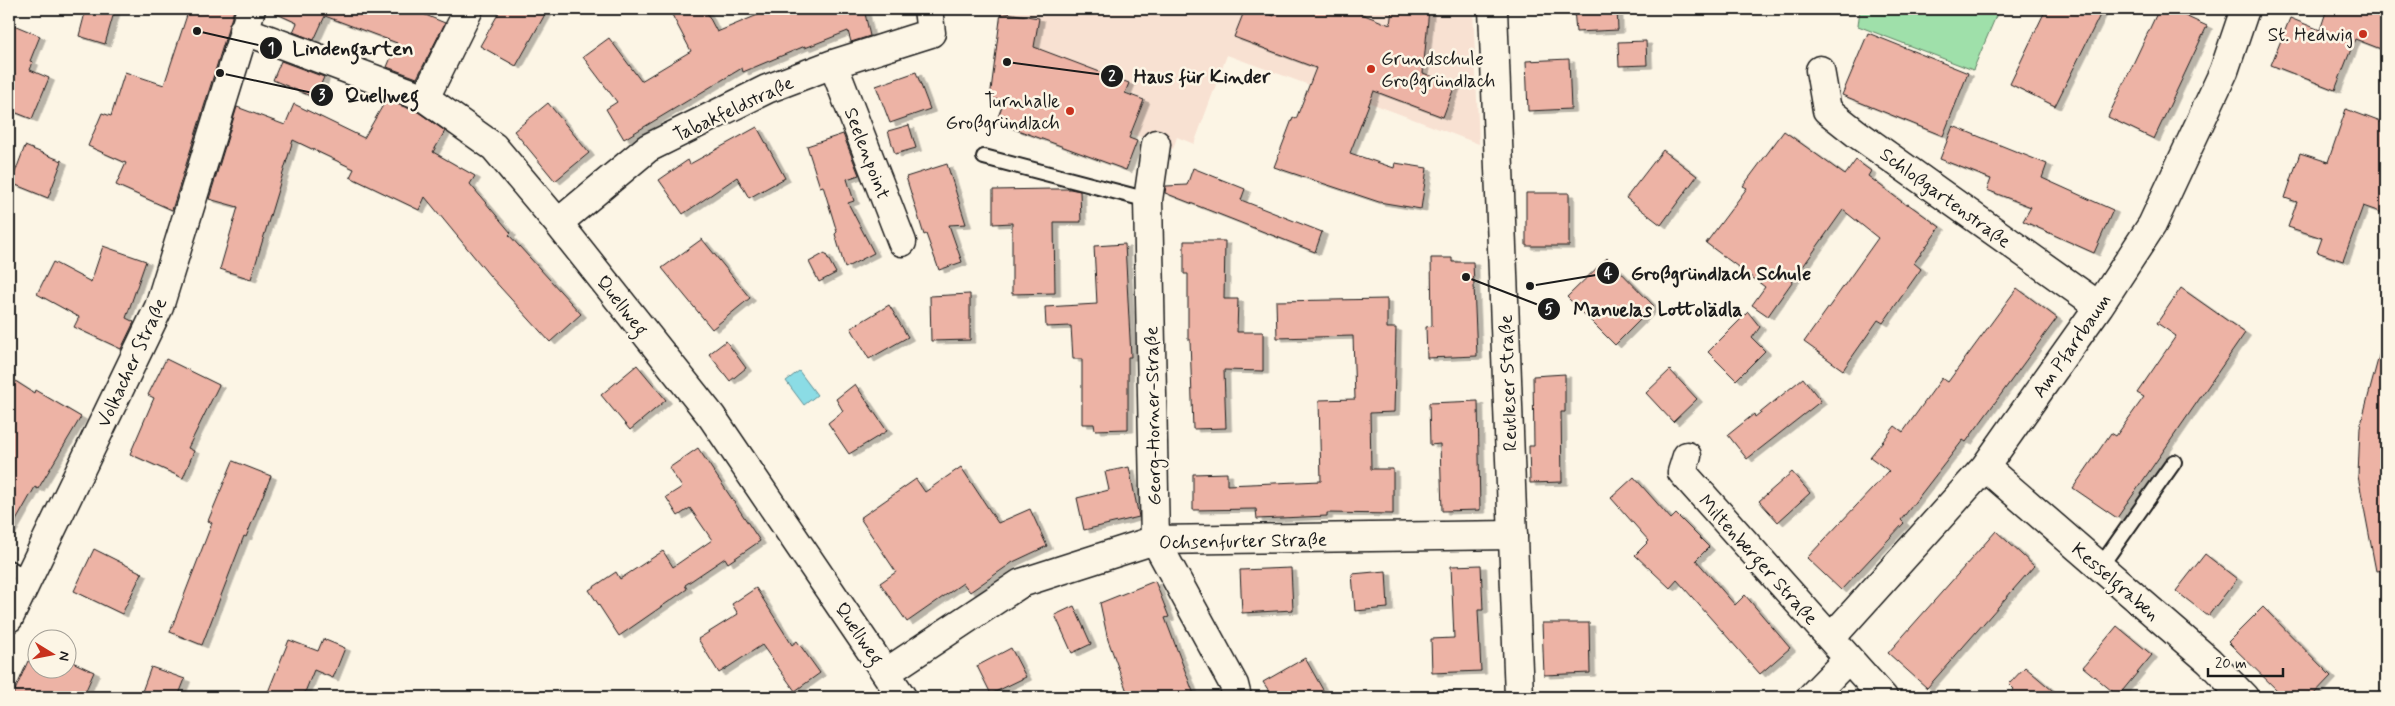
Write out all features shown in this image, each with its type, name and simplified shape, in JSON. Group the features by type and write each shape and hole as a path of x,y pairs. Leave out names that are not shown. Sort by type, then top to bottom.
{"street":[{"path":"425,98 469,9"},
{"name":"Reutleser Straße","path":"1493,9 1519,697"},
{"name":"Am Pfarrbaum","path":"1830,638 1985,467 2099,306 2152,225 2224,71 2245,9"},
{"name":"Quellweg","path":"247,20 425,98 494,146 558,223 712,417 887,672 902,697"},
{"name":"Volkacher Straße","path":"9,618 18,573 159,307 247,20"},
{"name":"Tabakfeldstraße","path":"558,223 648,148 767,89 833,64 930,21"},
{"name":"Seelenpoint","path":"833,64 902,242"},
{"name":"Schloßgartenstraße","path":"1820,70 1827,110 1856,133 2099,306"},
{"name":"Georg-Horner-Straße","path":"1156,144 1148,200 1155,540 1234,685 1237,697"},
{"name":"Miltenberger Straße","path":"1687,456 1682,472 1883,697"},
{"name":"Kesselgraben","path":"1985,467 2209,661 2244,697"},
{"name":"Ochsenfurter Straße","path":"887,672 1021,582 1155,540 1512,535"},
{"path":"1811,697 1848,659"}],"lane":[{"path":"984,157 1148,200"},
{"path":"2100,567 2174,462"}],"shaded area":[{"name":"Grundschule Großgründlach","path":"993,9 1473,9 1479,144 1328,87 1323,90 1227,55 1194,144 1177,137 1173,149 1132,134 1144,100 1026,44 1033,27 1038,26 1039,18"}],"green space":[{"path":"1860,9 1999,9 1973,70 1858,26"}],"water":[{"path":"799,371 817,395 804,405 786,381"}],"building":[{"path":"86,9 115,9 105,44 79,36"},
{"path":"189,9 234,10 172,210 116,185 126,163 88,146 102,113 111,116 125,72 164,85"},
{"path":"266,9 411,9 445,23 417,78 387,67 397,43 325,16 314,40 293,32 297,23"},
{"path":"501,9 548,9 516,66 480,46"},
{"path":"669,9 705,9 717,32 772,9 864,9 870,36 851,42 848,31 805,48 805,46 743,72 742,68 624,139 606,109 617,102 583,57 609,38 641,81 691,51"},
{"path":"1245,9 1256,9 1274,16 1276,9 1349,9 1390,25 1392,9 1429,9 1423,73 1455,85 1443,117 1374,91 1350,153 1394,168 1395,163 1427,168 1421,209 1379,202 1274,167 1293,117 1296,119 1316,68 1234,37"},
{"path":"1574,9 1617,9 1618,30 1576,32"},
{"path":"2046,9 2103,9 2055,106 2010,84"},
{"path":"2159,9 2170,9 2207,26 2154,139 2108,117"},
{"path":"2327,9 2386,9 2386,51 2355,39 2335,90 2271,65 2290,18 2320,30"},
{"name":"Turnhalle Großgründlach","path":"1001,12 1039,18 1034,47 1129,83 1125,93 1144,100 1129,138 1137,141 1126,170 996,122 1004,101 990,98"},
{"path":"9,23 40,36 30,61 33,62 30,70 49,78 32,119 9,110"},
{"path":"1868,33 1968,73 1943,136 1842,95"},
{"path":"1646,41 1647,65 1619,66 1618,42"},
{"path":"1569,59 1571,109 1528,111 1526,61"},
{"path":"281,61 324,77 315,98 273,80"},
{"path":"916,72 930,109 890,123 876,86"},
{"path":"386,100 418,112 445,131 433,152 475,176 470,184 511,233 509,235 581,314 550,342 490,276 425,197 419,210 350,177 354,169 293,140 251,279 220,269 238,207 209,199 237,107 285,125 294,104 364,138"},
{"path":"548,103 589,153 555,181 514,131"},
{"path":"2346,109 2386,124 2386,214 2363,206 2343,261 2317,252 2322,238 2288,227 2297,202 2285,198 2300,153 2328,162"},
{"path":"909,125 916,148 895,154 888,131"},
{"path":"1953,126 2047,164 2042,178 2113,210 2094,253 2023,221 2031,207 1987,190 1991,179 1940,159"},
{"path":"757,127 785,178 749,198 737,177 683,214 659,180 688,160 690,164"},
{"path":"1784,131 1845,175 1856,160 1871,171 1868,176 1906,205 1908,204 1940,227 1914,263 1921,269 1883,323 1878,320 1843,370 1804,342 1878,238 1843,210 1768,316 1752,305 1765,287 1706,243 1747,188 1743,186"},
{"path":"843,134 859,175 847,179 854,201 848,203 874,253 845,268 835,234 837,232 823,186 820,187 807,146"},
{"path":"25,146 62,161 48,198 11,183"},
{"path":"1663,150 1697,176 1661,225 1626,198"},
{"path":"947,164 966,224 949,225 962,262 939,270 926,234 924,235 906,177"},
{"path":"1193,168 1245,189 1241,200 1322,232 1315,252 1165,193 1166,186 1187,185"},
{"path":"1070,189 1080,191 1081,222 1054,222 1055,293 1012,294 1012,223 993,224 993,190"},
{"path":"1526,193 1569,193 1569,246 1526,246"},
{"path":"702,239 750,298 712,329 662,268"},
{"path":"1184,241 1225,241 1224,299 1238,299 1237,332 1263,332 1263,371 1224,370 1226,428 1193,429 1190,339 1188,339 1188,274 1184,274"},
{"path":"1125,244 1131,357 1128,357 1128,429 1095,430 1094,424 1082,424 1082,359 1073,359 1071,326 1046,327 1045,307 1097,304 1094,246"},
{"path":"103,246 146,261 126,318 134,322 121,349 74,327 79,317 37,294 53,262 91,282"},
{"path":"825,253 836,273 819,282 809,262"},
{"path":"1431,258 1452,258 1452,262 1473,262 1477,356 1427,358 1426,327 1432,326"},
{"path":"1607,258 1654,306 1615,345 1567,297"},
{"path":"2017,288 2057,318 1966,442 1963,440 1901,520 1904,523 1841,590 1807,558 1889,471 1870,457 1895,426 1903,432 1942,378 1948,382"},
{"path":"2181,288 2245,333 2117,518 2073,488 2111,433 2116,436 2144,397 2137,393 2176,336 2157,323"},
{"path":"970,294 970,340 931,341 930,296"},
{"path":"1387,299 1387,328 1396,328 1394,412 1370,413 1371,469 1393,469 1393,514 1327,513 1327,516 1257,519 1256,509 1193,510 1193,474 1227,473 1227,485 1321,481 1319,400 1355,399 1353,336 1277,338 1276,301"},
{"path":"889,305 908,337 869,359 851,328"},
{"path":"1748,312 1760,327 1752,338 1765,351 1736,380 1708,352"},
{"path":"726,341 746,368 730,381 709,354"},
{"path":"2380,352 2386,353 2386,570 2376,571 2358,476 2360,427"},
{"path":"166,359 219,385 188,448 194,451 183,478 130,454 154,398 148,395"},
{"path":"637,365 666,400 630,430 601,395"},
{"path":"1670,370 1697,399 1673,422 1646,393"},
{"path":"1565,374 1565,412 1561,412 1562,482 1530,483 1529,446 1534,446 1533,376"},
{"path":"9,377 34,393 35,390 81,417 38,489 35,487 9,533"},
{"path":"1803,378 1821,401 1747,459 1728,435 1754,414 1755,417"},
{"path":"855,384 887,431 849,454 828,423 843,411 836,399"},
{"path":"1478,401 1480,510 1442,511 1440,444 1430,445 1429,403"},
{"path":"698,448 760,541 728,563 725,558 685,585 687,589 619,636 589,590 616,572 620,579 663,551 673,567 712,540 690,508 678,516 666,497 682,487 669,468"},
{"path":"233,461 271,476 246,537 244,536 202,645 170,632 212,523 208,521"},
{"path":"961,467 998,523 1030,509 1047,546 1013,562 970,592 963,583 907,622 880,583 896,572 860,518 916,479 925,492"},
{"path":"1129,467 1139,517 1084,530 1077,498 1109,490 1105,472"},
{"path":"1792,472 1810,493 1778,522 1759,501"},
{"path":"1634,477 1671,519 1676,514 1709,547 1696,560 1735,605 1745,595 1790,648 1760,674 1677,580 1670,588 1635,555 1649,541 1611,498"},
{"path":"1996,531 2034,566 1927,688 1888,653"},
{"path":"94,549 142,573 122,614 74,591"},
{"path":"2205,554 2237,579 2208,616 2176,591"},
{"path":"1481,565 1483,610 1478,610 1481,671 1432,673 1431,639 1454,638 1451,566"},
{"path":"1291,568 1293,610 1242,613 1240,570"},
{"path":"1386,571 1388,608 1355,611 1352,574"},
{"path":"1155,581 1169,617 1165,618 1195,697 1129,697 1108,640 1100,603"},
{"path":"756,588 792,645 797,641 820,673 795,691 762,645 719,673 698,639 738,614 732,604"},
{"path":"1074,606 1091,644 1072,653 1055,615"},
{"path":"2263,607 2331,676 2311,697 2284,697 2228,642"},
{"path":"1542,623 1589,623 1590,673 1544,675"},
{"path":"2117,626 2152,655 2118,696 2083,667"},
{"path":"323,639 345,648 333,678 314,670 303,697 266,697 289,640 318,651"},
{"path":"1011,648 1026,677 991,694 977,666"},
{"path":"1305,658 1327,697 1273,697 1263,682"},
{"path":"28,661 28,678 78,678 78,665 94,672 83,697 12,697"},
{"path":"151,667 185,679 178,697 140,697"},
{"path":"2025,667 2060,697 2007,697 2014,689 2009,684"}],"place":[{"name":"Lindengarten","path":"197,31"},
{"name":"St. Hedwig","path":"2363,34"},
{"name":"Haus für Kinder","path":"1007,62"},
{"name":"Grundschule Großgründlach","path":"1371,69"},
{"name":"Quellweg","path":"220,73"},
{"name":"Turnhalle Großgründlach","path":"1070,111"},
{"name":"Manuelas Lottolädla","path":"1466,277"},
{"name":"Großgründlach Schule","path":"1530,286"}]}
